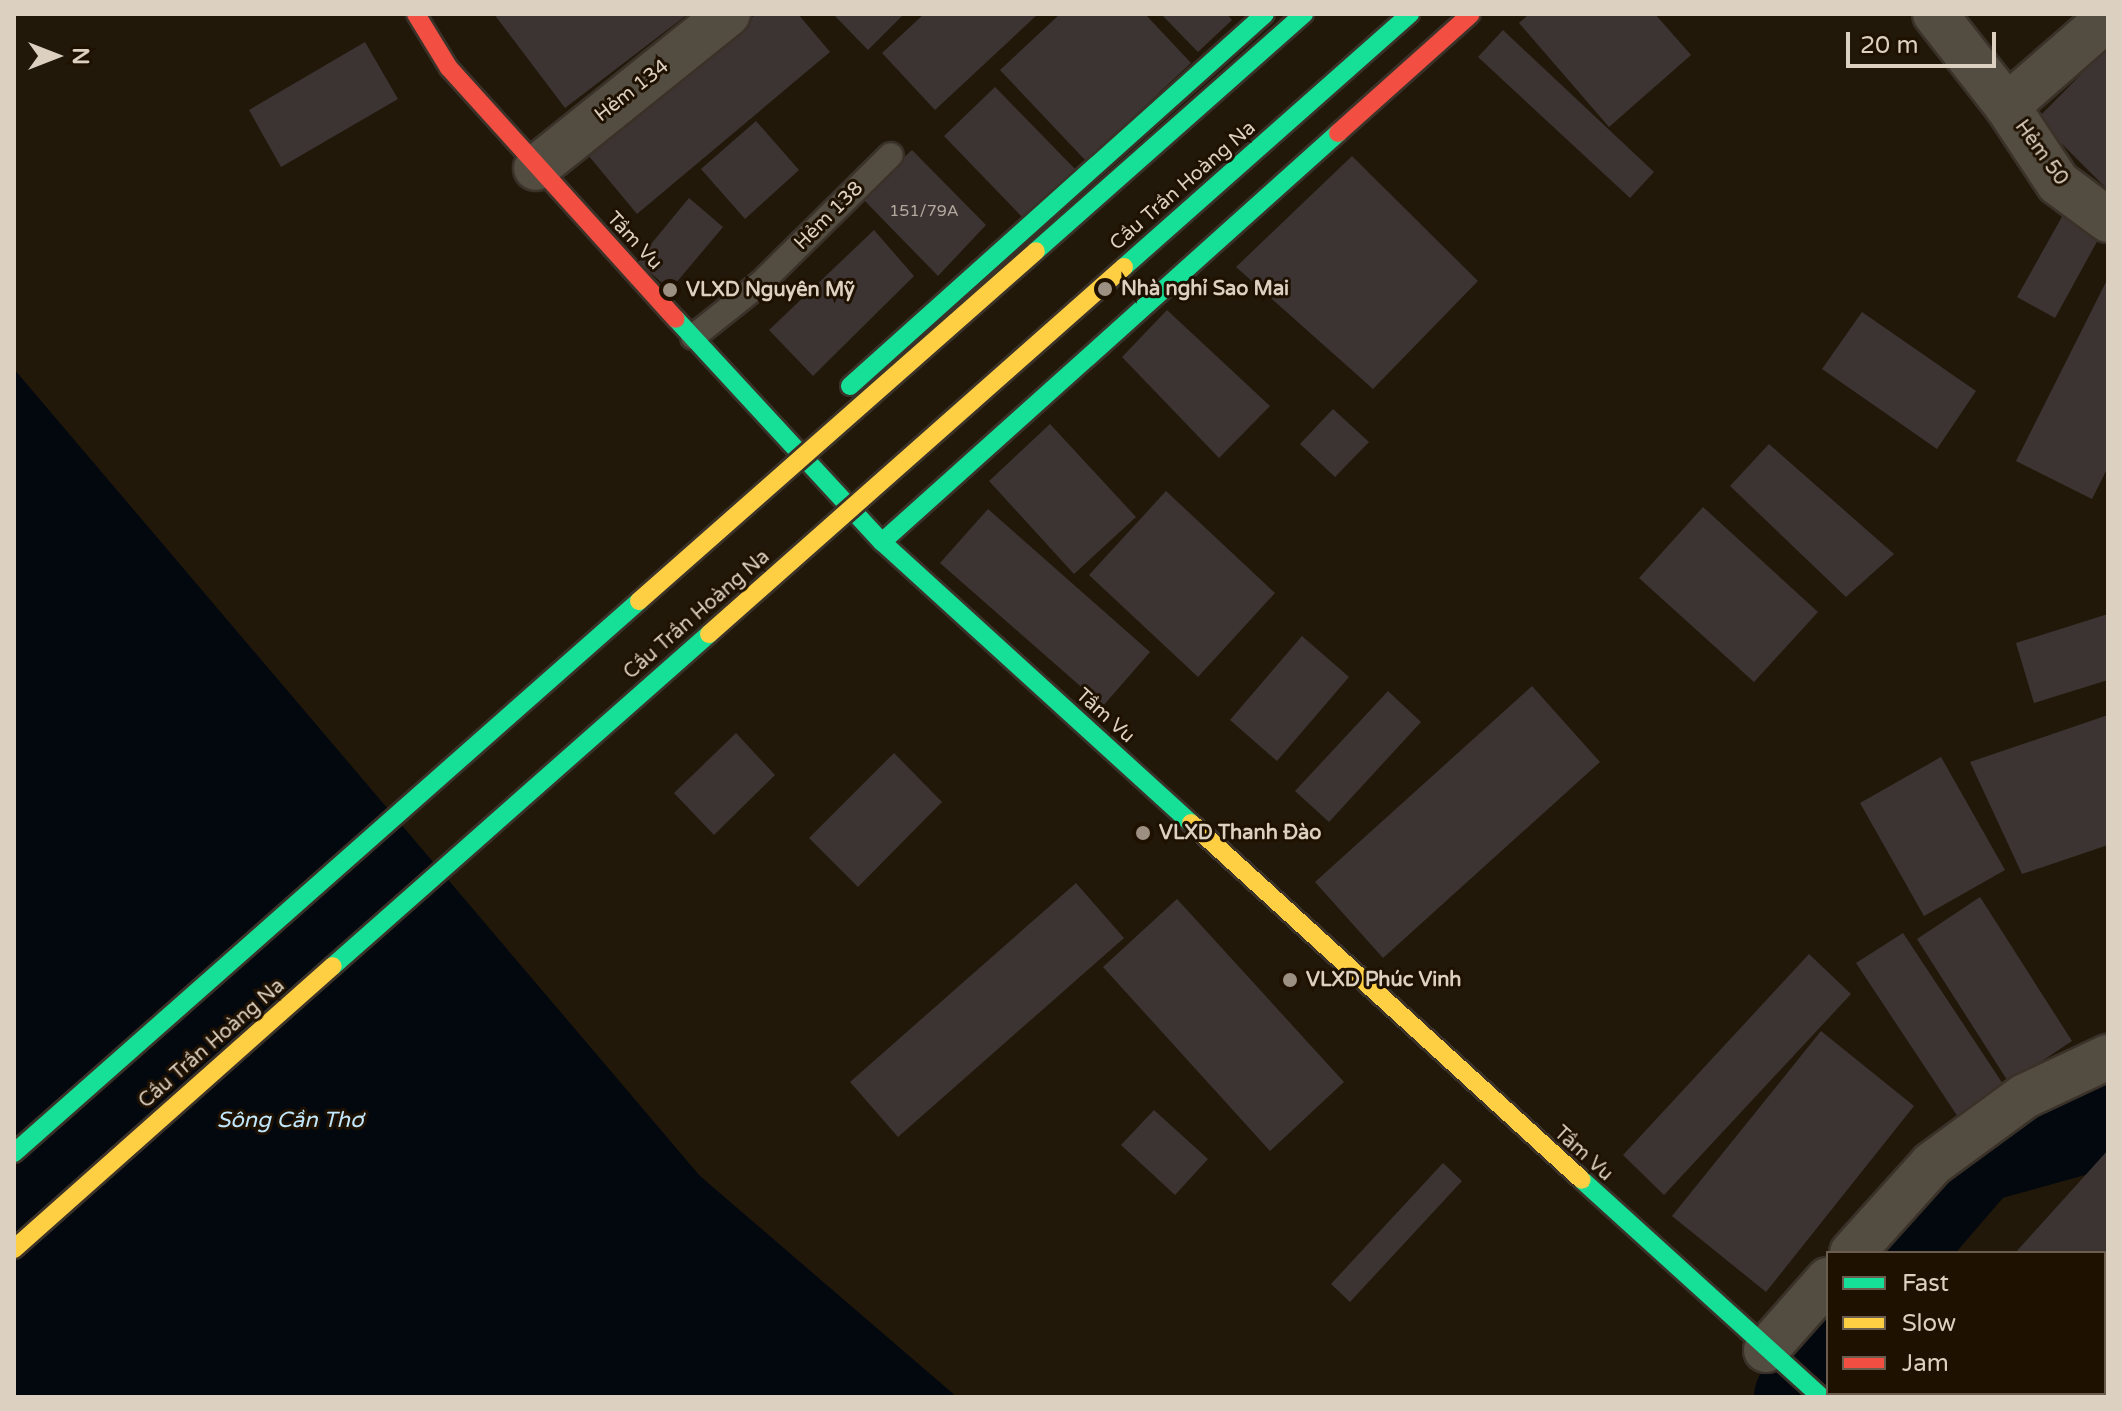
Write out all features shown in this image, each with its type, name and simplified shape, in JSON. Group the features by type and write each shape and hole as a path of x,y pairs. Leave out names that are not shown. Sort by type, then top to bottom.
{"main road":[{"name":"Tầm Vu","path":"416,14 449,68 536,168 693,337 795,436 882,542 1821,1397"},
{"path":"836,398 1265,14"},
{"path":"14,1153 1304,14"},
{"name":"Cầu Trần Hoàng Na","path":"14,1249 1410,14"},
{"path":"882,542 1471,14"}],"street":[{"name":"Hẻm 134","path":"536,168 728,14"},
{"path":"1935,14 2007,106"},
{"name":"Hẻm 50","path":"2108,18 2007,106 2058,183 2108,220"},
{"path":"1854,1251 1932,1164 2025,1096 2108,1057"},
{"path":"1767,1351 1826,1282"}],"lane":[{"name":"Hẻm 138","path":"693,337 761,283 891,155"}],"water":[{"name":"Sông Cần Thơ","path":"14,369 700,1176 957,1397 14,1397"}],"building":[{"path":"494,14 688,14 565,108"},
{"path":"756,14 798,14 830,52 637,214 588,155"},
{"path":"833,14 904,14 868,50"},
{"path":"924,14 1038,14 935,110 882,53"},
{"path":"1060,14 1145,14 1191,63 1086,161 1000,70"},
{"path":"1161,14 1227,14 1232,20 1198,52"},
{"path":"1529,14 1655,14 1691,55 1609,127 1519,23"},
{"path":"1503,30 1654,172 1630,198 1478,57"},
{"path":"365,42 398,99 281,167 249,110"},
{"path":"2108,47 2108,190 2037,119"},
{"path":"995,87 1076,170 1025,220 944,136"},
{"path":"756,121 799,170 745,219 701,169"},
{"path":"912,150 986,225 938,276 861,197"},
{"path":"1352,156 1478,281 1373,389 1236,267"},
{"path":"689,198 723,227 670,290 637,261"},
{"path":"2068,206 2105,227 2055,318 2017,297"},
{"path":"874,230 914,276 813,376 769,330"},
{"path":"2108,278 2108,467 2092,499 2016,461"},
{"path":"1167,310 1270,406 1219,458 1122,357"},
{"path":"1862,312 1976,391 1937,449 1822,369"},
{"path":"1333,409 1369,442 1335,477 1300,444"},
{"path":"1050,424 1136,517 1074,574 989,481"},
{"path":"1769,444 1894,554 1846,597 1730,486"},
{"path":"1166,491 1275,593 1198,677 1089,575"},
{"path":"1703,507 1818,612 1754,682 1639,578"},
{"path":"988,509 1150,652 1103,706 940,563"},
{"path":"2108,614 2108,680 2034,703 2016,643"},
{"path":"1302,636 1349,677 1277,761 1230,720"},
{"path":"1532,686 1600,762 1383,958 1315,882"},
{"path":"1388,691 1421,722 1329,822 1295,791"},
{"path":"2108,715 2108,845 2022,874 1970,762"},
{"path":"736,733 775,775 714,835 674,793"},
{"path":"894,753 942,802 858,887 809,838"},
{"path":"1941,757 2005,870 1924,916 1860,803"},
{"path":"1076,883 1124,938 898,1137 850,1082"},
{"path":"1980,897 2072,1041 2009,1083 1917,939"},
{"path":"1177,899 1344,1082 1270,1151 1103,967"},
{"path":"1903,933 2005,1087 1958,1117 1856,963"},
{"path":"1809,954 1851,994 1664,1195 1623,1155"},
{"path":"1821,1031 1914,1106 1766,1292 1672,1216"},
{"path":"1154,1110 1208,1159 1175,1195 1121,1145"},
{"path":"2108,1150 2108,1397 1942,1397 2106,1395 2106,1251 2017,1251"},
{"path":"1443,1163 1462,1181 1350,1302 1331,1284"}],"waterway":[{"path":"1898,1251 1978,1158 2108,1122"},
{"path":"1799,1397 1826,1356"}],"traffic: fast":[{"path":"850,386 1265,14"},
{"path":"1036,251 1304,14"},
{"path":"1124,267 1410,14"},
{"path":"882,542 1338,133"},
{"path":"676,319 882,542 1191,823"},
{"path":"14,1153 639,601"},
{"path":"333,966 709,634"},
{"path":"1582,1180 1821,1397"}],"traffic: slow":[{"path":"639,601 1036,251"},
{"path":"709,634 1124,267"},
{"path":"1191,823 1582,1180"},
{"path":"14,1249 333,966"}],"traffic: jam":[{"path":"416,14 449,68 676,319"},
{"path":"1338,133 1471,14"}],"place":[{"name":"Nhà nghỉ Sao Mai","path":"1105,289"},
{"name":"VLXD Nguyên Mỹ","path":"670,290"},
{"name":"VLXD Thanh Đào","path":"1143,833"},
{"name":"VLXD Phúc Vinh","path":"1290,980"}]}
